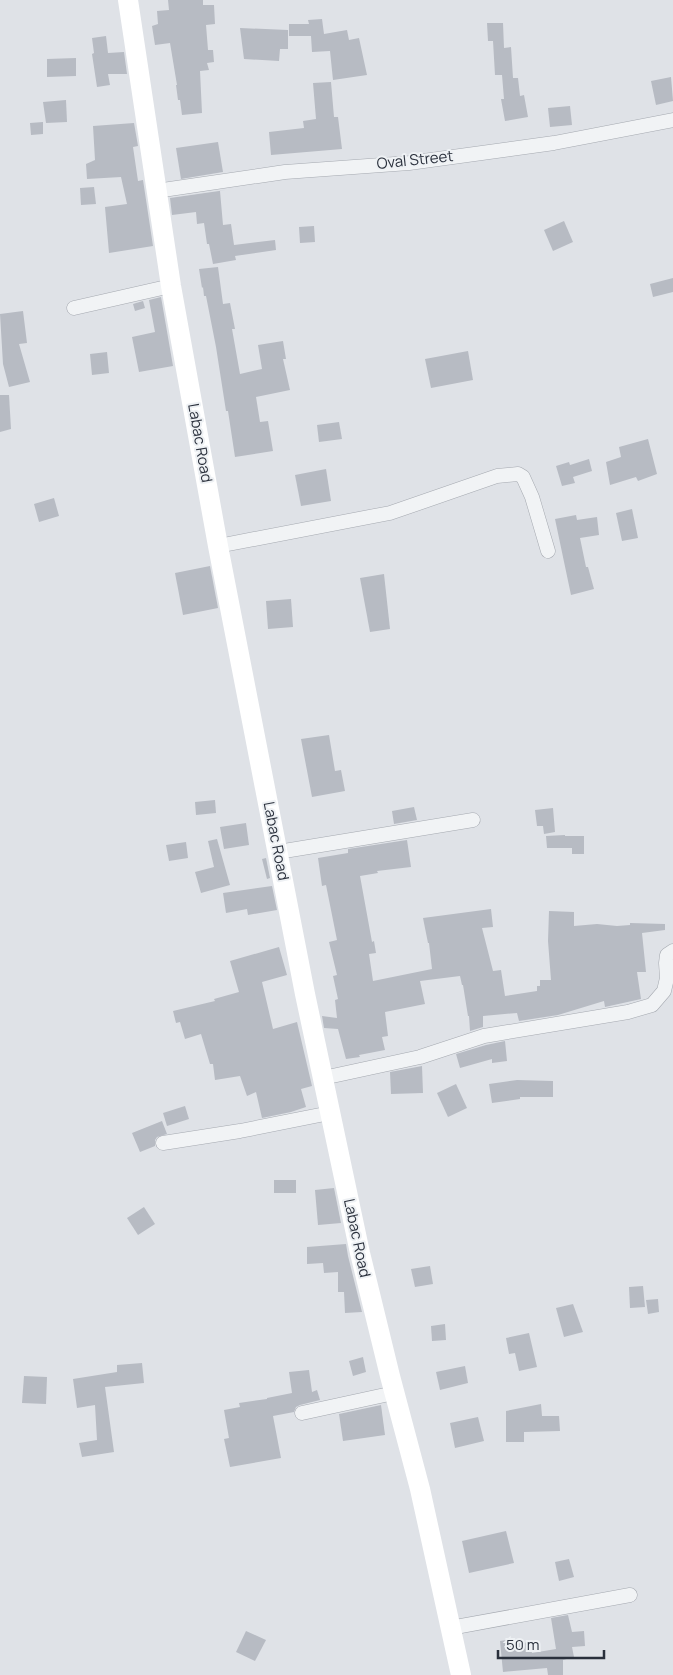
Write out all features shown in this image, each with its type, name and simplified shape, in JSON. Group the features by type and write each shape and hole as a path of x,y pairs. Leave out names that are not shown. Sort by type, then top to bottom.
{"street":[{"name":"Labac Road","path":"128,0 171,286 218,546 278,852 360,1253 394,1393 420,1489 461,1675"},
{"name":"Oval Street","path":"156,191 285,172 409,163 554,143 673,120"},
{"path":"74,308 171,286"},
{"path":"218,546 390,513 490,478 518,474 523,477 532,496 548,551"},
{"path":"278,852 473,820"},
{"path":"323,1078 420,1057 484,1036 628,1012 652,1005 664,991 667,978 667,955 673,951"},
{"path":"163,1143 240,1131 330,1113"},
{"path":"302,1413 394,1393"},
{"path":"450,1628 630,1595"}],"building":[{"path":"168,0 203,0 203,5 214,5 215,24 206,25 208,50 213,50 214,62 207,63 209,70 200,71 202,113 182,115 170,43 155,45 152,26 158,24 157,11 169,10"},
{"path":"322,19 324,34 347,30 349,40 359,38 367,75 333,80 330,51 312,52 311,36 289,36 289,24 309,24 308,20"},
{"path":"487,23 503,23 504,48 511,47 513,78 518,78 520,96 524,95 528,117 505,121 501,99 504,99 502,75 495,75 493,41 488,41"},
{"path":"240,28 288,30 288,49 280,49 279,61 244,59"},
{"path":"106,36 108,53 124,52 127,74 108,74 110,85 97,87 92,54 94,53 92,38"},
{"path":"76,58 76,76 47,77 47,59"},
{"path":"671,77 673,101 656,105 651,81"},
{"path":"331,82 334,117 338,117 342,149 271,155 269,132 304,128 303,121 316,119 313,83"},
{"path":"66,100 67,122 46,123 43,102"},
{"path":"570,106 572,125 550,127 548,108"},
{"path":"43,122 43,134 31,135 30,123"},
{"path":"134,123 138,146 133,147 138,181 143,180 153,246 109,253 105,207 127,204 121,177 87,179 86,164 95,160 93,126"},
{"path":"218,142 223,172 181,179 176,148"},
{"path":"94,187 96,204 81,205 80,188"},
{"path":"226,190 220,191 223,225 231,224 234,245 275,240 276,250 235,256 236,260 213,264 209,244 207,244 204,223 197,224 196,212 172,215 170,198"},
{"path":"564,221 573,242 553,251 544,230"},
{"path":"314,226 315,242 300,243 299,227"},
{"path":"218,267 223,304 230,303 235,329 232,329 240,374 262,369 258,345 283,341 286,359 283,359 290,390 256,397 260,422 268,421 273,451 235,457 216,347 199,269"},
{"path":"673,278 673,292 653,297 650,284"},
{"path":"161,297 173,366 139,372 132,337 155,332 149,300"},
{"path":"143,301 145,308 135,311 133,304"},
{"path":"23,311 27,343 19,344 30,382 9,387 3,364 0,314"},
{"path":"468,351 473,380 431,388 425,359"},
{"path":"107,352 109,373 92,375 90,354"},
{"path":"0,395 9,395 11,429 0,432"},
{"path":"339,422 342,439 319,442 317,425"},
{"path":"648,439 657,474 638,481 636,477 610,485 606,462 621,457 619,447"},
{"path":"589,459 592,471 573,477 575,483 562,486 556,466 569,462 570,465"},
{"path":"326,469 331,501 301,506 295,475"},
{"path":"54,498 59,516 39,522 34,504"},
{"path":"632,509 638,538 622,541 616,513"},
{"path":"576,515 577,520 597,517 599,535 580,538 586,567 588,567 594,589 571,595 555,519"},
{"path":"210,566 218,608 183,615 175,573"},
{"path":"384,574 390,629 370,632 360,578"},
{"path":"291,599 293,627 268,629 266,601"},
{"path":"329,735 335,771 341,770 345,791 312,797 301,739"},
{"path":"215,800 216,813 196,815 195,802"},
{"path":"414,807 417,820 394,824 392,811"},
{"path":"553,808 555,832 544,834 543,826 537,826 535,810"},
{"path":"246,823 249,845 224,849 220,827"},
{"path":"546,836 584,836 584,854 572,854 572,848 547,848"},
{"path":"217,839 230,885 201,893 195,872 214,867 208,841"},
{"path":"407,840 411,867 377,871 378,873 360,876 372,942 374,941 376,953 369,954 373,981 432,969 429,943 423,918 491,909 493,927 482,928 493,971 501,970 505,996 537,991 537,986 540,986 540,980 551,980 548,941 549,911 574,912 574,926 597,924 617,926 630,925 630,923 665,924 665,930 642,933 646,972 637,972 641,999 605,1007 604,1001 558,1015 519,1021 517,1013 483,1016 483,1027 470,1031 469,1016 460,976 420,981 425,1004 385,1012 388,1036 382,1037 385,1050 346,1059 338,1029 324,1028 322,1016 337,1018 335,1000 338,999 333,976 337,975 329,942 337,940 326,885 322,886 318,858 348,853 348,849"},
{"path":"186,842 188,858 169,861 166,845"},
{"path":"266,858 270,878 267,879 262,859"},
{"path":"272,886 277,910 248,915 247,909 226,913 223,893"},
{"path":"279,947 287,975 262,982 273,1029 297,1022 312,1086 301,1089 306,1107 262,1118 256,1092 247,1096 240,1076 215,1080 213,1064 210,1064 201,1034 185,1039 180,1022 176,1023 173,1011 215,1001 214,999 239,992 230,961"},
{"path":"505,1041 507,1061 492,1063 492,1059 460,1068 456,1054"},
{"path":"422,1066 423,1093 391,1094 390,1072"},
{"path":"517,1080 553,1081 553,1097 520,1097 520,1099 492,1103 489,1084"},
{"path":"456,1084 467,1108 448,1117 437,1093"},
{"path":"185,1106 189,1119 167,1126 163,1113"},
{"path":"162,1121 167,1134 157,1137 155,1146 140,1152 132,1133"},
{"path":"274,1180 296,1180 296,1193 274,1193"},
{"path":"334,1188 341,1223 318,1225 315,1190"},
{"path":"144,1207 155,1224 138,1235 127,1218"},
{"path":"346,1244 362,1312 345,1313 344,1292 338,1292 338,1272 324,1273 323,1263 307,1264 307,1247"},
{"path":"430,1266 433,1284 415,1287 411,1269"},
{"path":"643,1286 645,1307 630,1308 629,1287"},
{"path":"658,1299 659,1312 648,1314 646,1300"},
{"path":"573,1304 583,1332 564,1337 556,1308"},
{"path":"445,1324 446,1340 432,1341 431,1326"},
{"path":"529,1333 537,1367 519,1371 515,1353 509,1354 506,1338"},
{"path":"363,1357 366,1372 353,1376 349,1361"},
{"path":"142,1363 144,1383 105,1387 114,1452 82,1457 79,1443 97,1440 95,1405 77,1408 73,1379 117,1372 117,1365"},
{"path":"465,1366 468,1383 440,1390 436,1372"},
{"path":"309,1370 312,1392 317,1390 320,1400 300,1405 296,1407 294,1412 273,1416 281,1458 230,1467 224,1439 229,1438 224,1410 240,1407 239,1403 292,1393 289,1372"},
{"path":"24,1376 47,1377 46,1404 22,1403"},
{"path":"541,1404 542,1416 559,1416 560,1431 524,1432 524,1442 506,1442 506,1411"},
{"path":"381,1405 385,1435 343,1441 339,1414"},
{"path":"478,1417 484,1441 455,1448 450,1423"},
{"path":"506,1531 514,1563 469,1573 462,1541"},
{"path":"569,1559 574,1577 559,1581 555,1562"},
{"path":"568,1615 572,1632 584,1631 585,1646 572,1647 574,1657 563,1660 563,1675 548,1675 547,1668 503,1672 500,1641 513,1639 514,1644 530,1642 532,1653 556,1649 551,1618"},
{"path":"246,1631 266,1640 255,1661 236,1652"}]}
